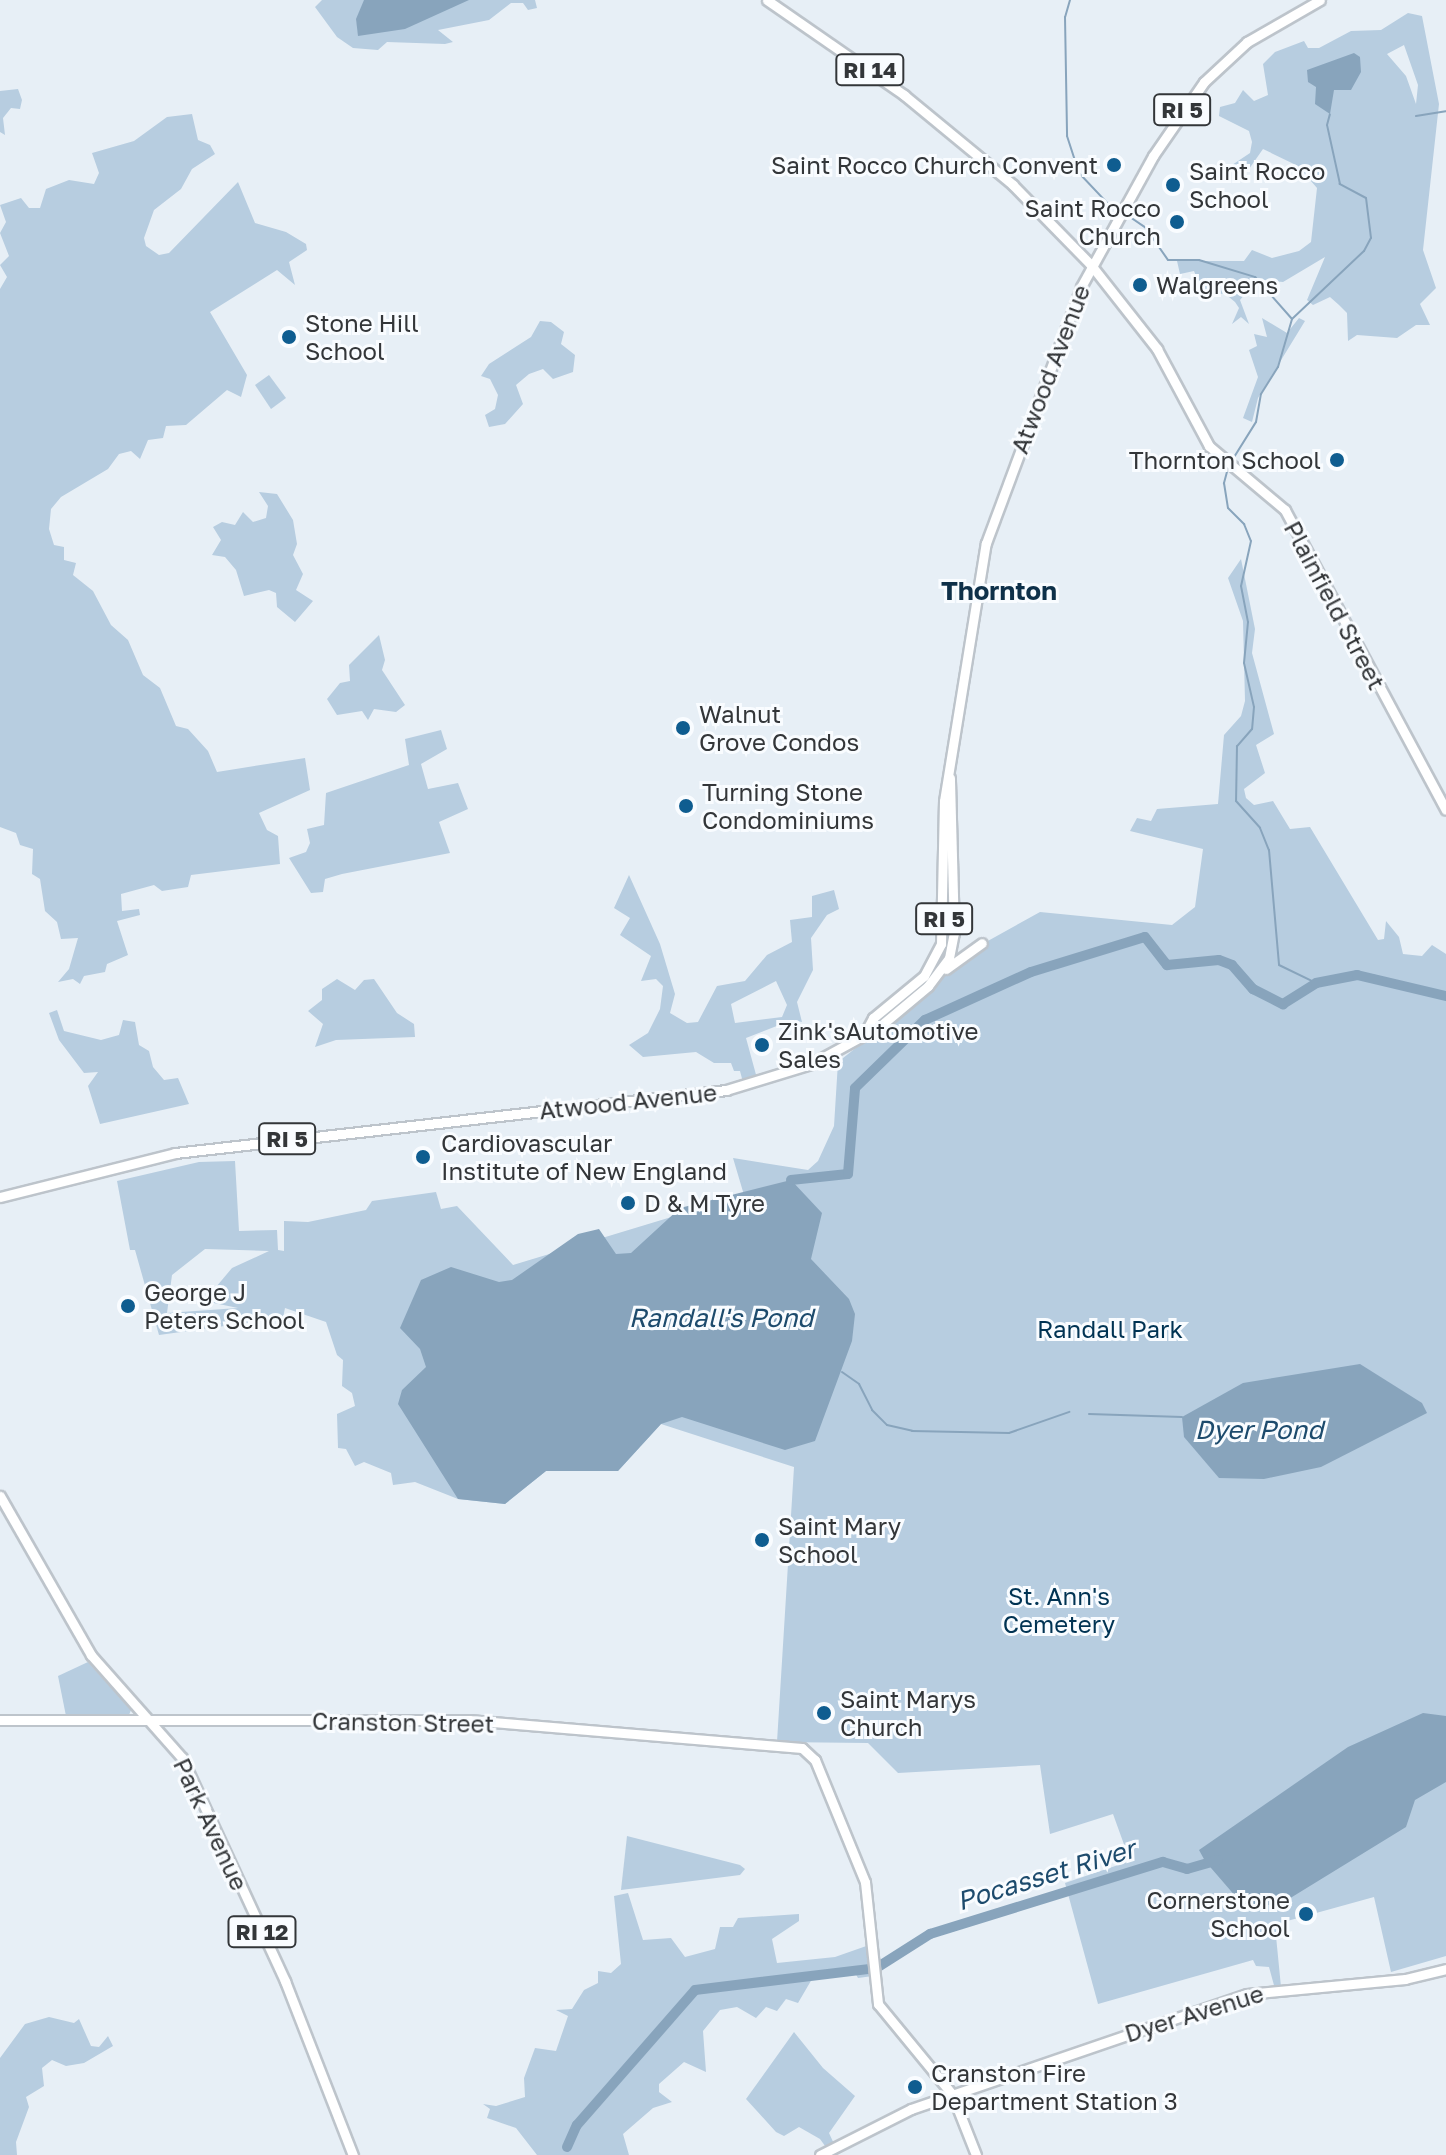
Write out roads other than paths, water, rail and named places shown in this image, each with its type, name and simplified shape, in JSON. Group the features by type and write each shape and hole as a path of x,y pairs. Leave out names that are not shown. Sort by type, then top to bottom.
{"main road":[{"name":"RI 14","path":"767,0 913,102 1013,185 1091,265"},
{"name":"Atwood Avenue","path":"866,1031 873,1018 924,976 938,952 944,916 944,801 986,543 1091,265 1153,156 1204,82 1247,42 1320,0"},
{"name":"Plainfield Street","path":"1091,265 1157,349 1204,438 1226,463 1285,510 1446,810"},
{"name":"Atwood Avenue","path":"0,1197 207,1148 737,1088 811,1064 866,1031 879,1027 938,977 954,933 950,778"},
{"path":"938,977 982,943 965,945 954,933"},
{"name":"RI 12","path":"0,1496 91,1655 150,1721"},
{"name":"Cranston Street","path":"0,1720 469,1720 769,1741 805,1750 815,1760 865,1882 881,2009 952,2094"},
{"name":"Park Avenue","path":"150,1721 177,1751 192,1779 289,1990 353,2155"},
{"name":"Dyer Avenue","path":"820,2155 952,2094 1247,1994 1391,1981 1446,1969"},
{"path":"952,2094 976,2155"}],"water":[{"path":"364,0 469,0 405,29 358,36 356,19"},
{"path":"1354,53 1360,57 1361,72 1351,90 1334,90 1330,114 1315,104 1316,87 1308,82 1307,70"},
{"name":"Randall's Pond","path":"791,1180 822,1213 811,1259 849,1299 855,1314 852,1341 815,1441 785,1450 682,1417 661,1424 618,1471 546,1471 505,1504 458,1499 398,1404 402,1390 426,1367 420,1349 400,1328 421,1280 451,1267 499,1282 512,1280 578,1234 599,1229 616,1254 631,1253 680,1208"},
{"name":"Dyer Pond","path":"1360,1364 1422,1403 1427,1413 1321,1467 1264,1479 1219,1478 1184,1437 1182,1417 1243,1383"},
{"path":"1423,1713 1446,1716 1446,1782 1415,1800 1406,1827 1279,1905 1243,1905 1205,1861 1199,1850 1348,1747"}],"waterway":[{"path":"1070,0 1065,17 1067,136 1079,173 1112,208"},
{"path":"1416,116 1446,111"},
{"path":"1231,462 1256,422 1261,394 1278,367 1292,319 1364,251 1371,238 1366,198 1340,184 1327,125 1330,114"},
{"path":"1127,215 1145,227 1168,260 1199,260 1255,277 1292,319"},
{"path":"1228,468 1224,483 1228,508 1244,524 1251,541 1241,586 1248,622 1244,663 1254,707 1252,729 1237,746 1236,801 1260,828 1269,850 1279,965 1316,983"},
{"name":"Pocasset River","path":"791,1180 848,1174 855,1088 925,1020 1031,972 1145,937 1167,965 1219,960 1232,965 1253,989 1283,1004 1316,983 1357,975 1446,996"},
{"path":"842,1372 859,1384 872,1410 887,1425 912,1431 1009,1433 1069,1412"},
{"path":"1089,1414 1182,1417"},
{"name":"Pocasset River","path":"878,1967 930,1934 1163,1862 1187,1869 1218,1860"},
{"name":"Pocasset River","path":"567,2147 577,2125 695,1990 868,1969"}],"place":[{"name":"Saint Rocco Church Convent","path":"1114,165"},
{"name":"Saint Rocco School","path":"1173,185"},
{"name":"Saint Rocco Church","path":"1177,222"},
{"name":"Walgreens","path":"1140,285"},
{"name":"Stone Hill School","path":"289,337"},
{"name":"Thornton School","path":"1337,460"},
{"name":"Walnut Grove Condos","path":"683,728"},
{"name":"Turning Stone Condominiums","path":"686,806"},
{"name":"Zink'sAutomotive Sales","path":"762,1045"},
{"name":"Cardiovascular Institute of New England","path":"423,1157"},
{"name":"D & M Tyre","path":"628,1203"},
{"name":"George J Peters School","path":"128,1306"},
{"name":"Saint Mary School","path":"762,1540"},
{"name":"Saint Marys Church","path":"824,1713"},
{"name":"Cornerstone School","path":"1306,1914"},
{"name":"Cranston Fire Department Station 3","path":"915,2087"}],"district":[{"name":"Thornton","path":"999,591"}],"park label":[{"name":"Randall Park","path":"1110,1329"},
{"name":"St. Ann's Cemetery","path":"1059,1610"}]}
